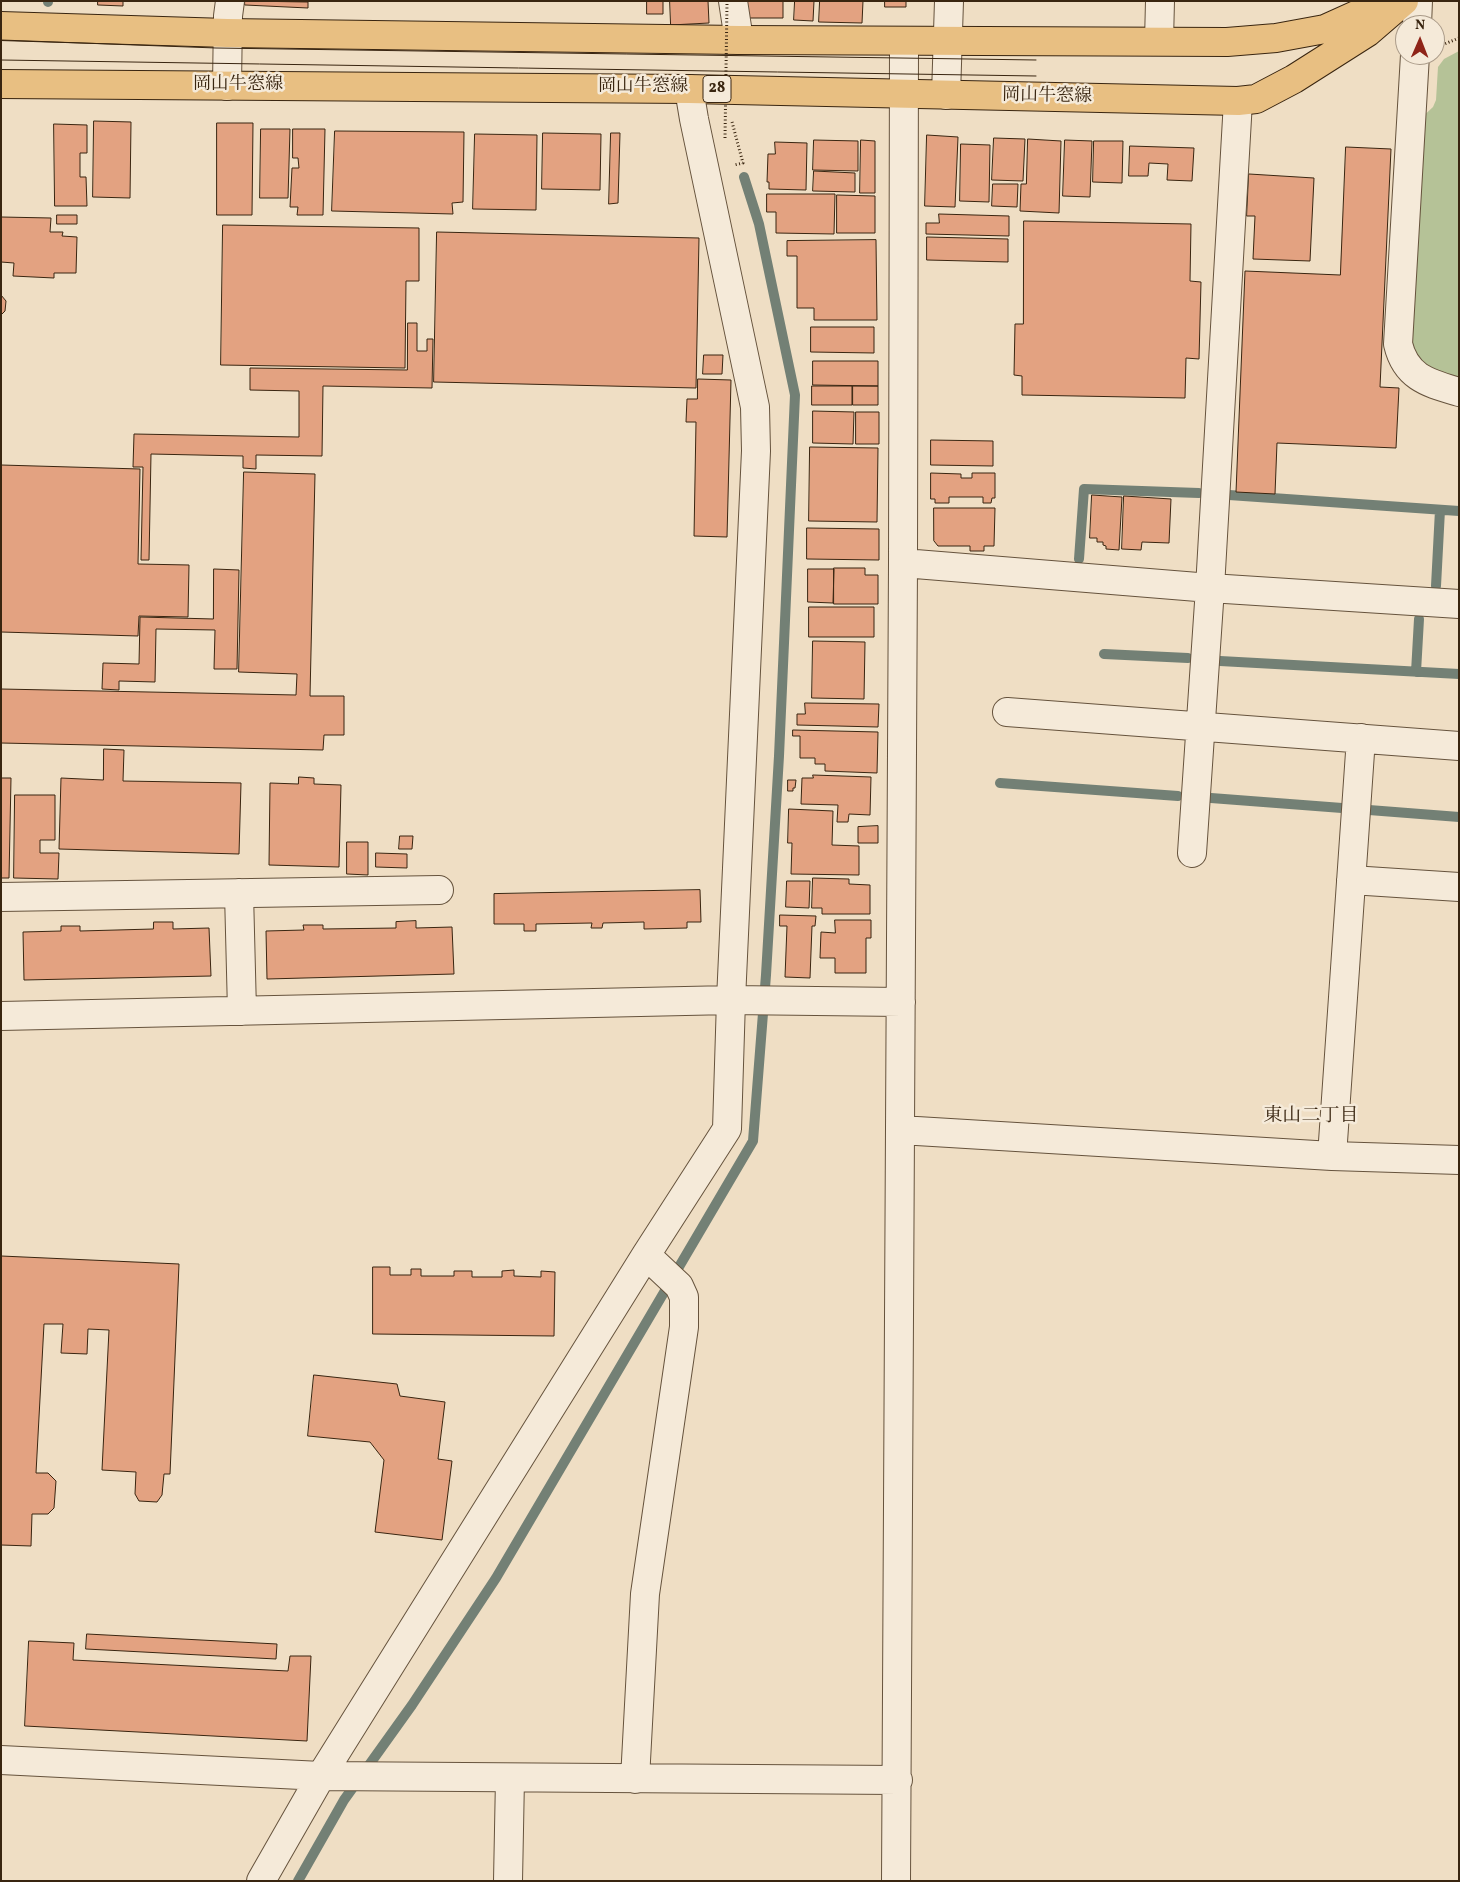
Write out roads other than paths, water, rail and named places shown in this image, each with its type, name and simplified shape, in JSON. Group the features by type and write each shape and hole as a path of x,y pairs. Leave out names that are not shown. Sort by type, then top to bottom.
{"main road":[{"path":"1,26 227,34 739,40 1227,42 1276,38 1325,29 1387,1"},
{"name":"岡山牛窓線","path":"1,84 690,89 1238,101 1256,98 1294,79 1368,32 1404,1"}],"street":[{"path":"227,86 227,34 230,1"},
{"path":"946,95 949,1"},
{"path":"1159,41 1160,1"},
{"path":"1417,15 1418,1"},
{"path":"730,2 739,40"},
{"path":"896,1881 898,1780 896,1642 901,1002 904,41"},
{"path":"1414,65 1398,344 1403,359 1413,374 1430,383 1459,392"},
{"path":"262,1881 333,1776 662,1271 727,1129 738,1000 756,451 755,407 694,119 690,89"},
{"path":"1192,853 1210,588 1238,101"},
{"path":"903,563 1210,588 1459,604"},
{"path":"1008,712 1459,746"},
{"path":"1332,1156 1361,738"},
{"path":"1351,880 1459,887"},
{"path":"1,898 439,890"},
{"path":"239,894 242,1010"},
{"path":"1,1016 738,1000 901,1002"},
{"path":"900,1130 1332,1156 1459,1160"},
{"path":"635,1778 645,1594 684,1327 684,1297 662,1271"},
{"path":"1,1760 375,1777 898,1780"},
{"path":"508,1881 510,1778"}],"waterway":[{"path":"298,1881 344,1800 412,1705 496,1578 753,1141 766,975 779,756 795,395 759,224 744,177"},
{"path":"1079,559 1084,489 1199,493"},
{"path":"1229,495 1459,511"},
{"path":"1436,586 1440,510"},
{"path":"1416,672 1419,619"},
{"path":"1104,654 1188,658"},
{"path":"1220,661 1459,674"},
{"path":"1000,783 1178,796"},
{"path":"1211,798 1342,808"},
{"path":"1369,810 1459,817"}],"tram line":[{"path":"1,40 216,48 1036,60"},
{"path":"1,60 1036,76"}],"district":[{"name":"東山二丁目","path":"1311,1118"}]}
